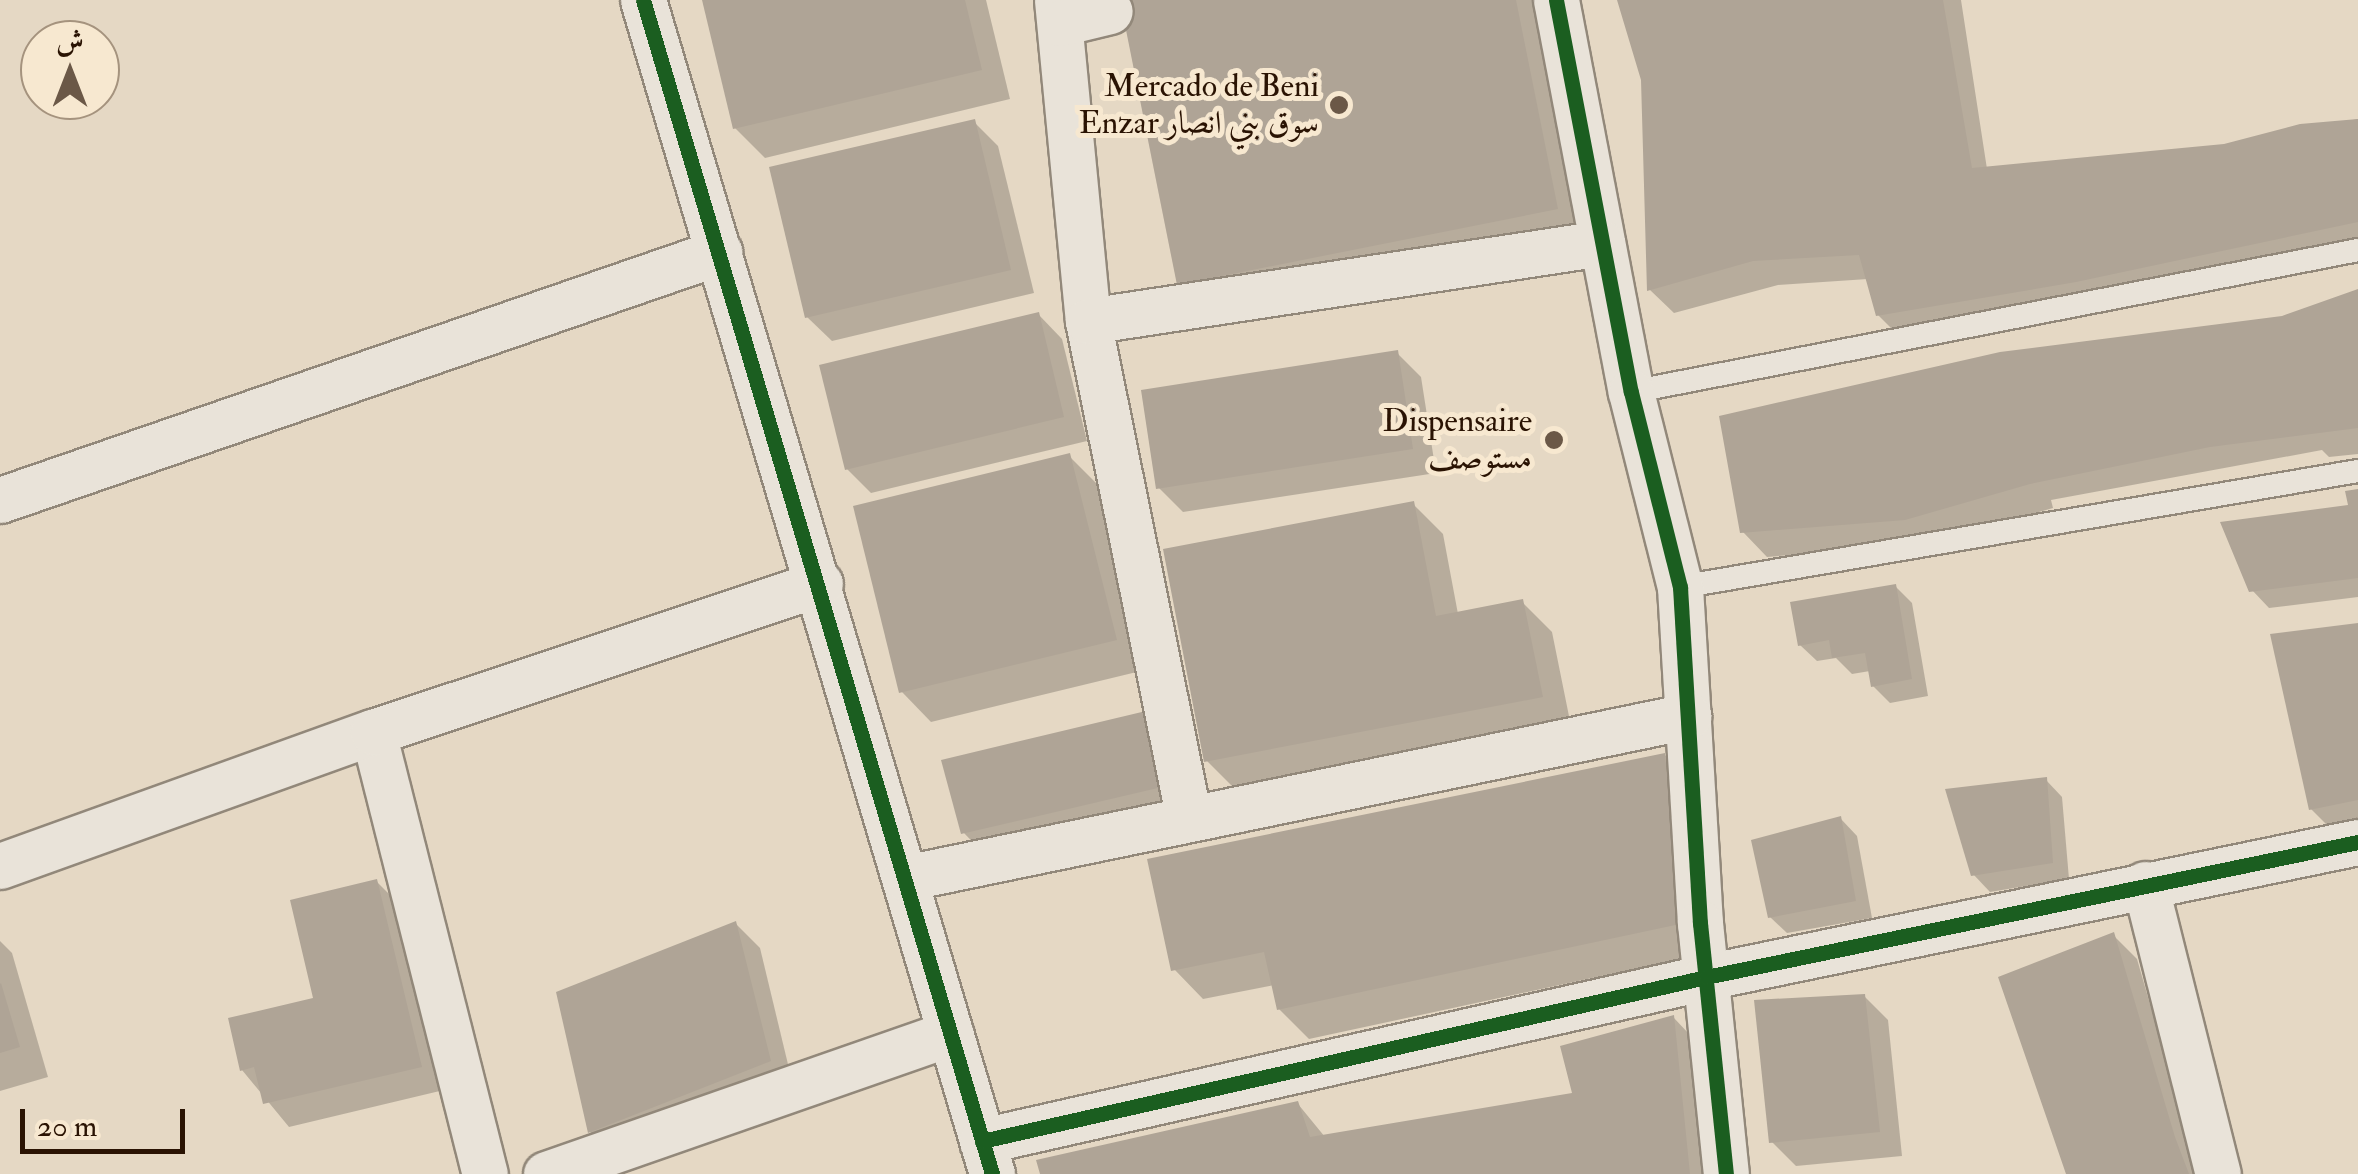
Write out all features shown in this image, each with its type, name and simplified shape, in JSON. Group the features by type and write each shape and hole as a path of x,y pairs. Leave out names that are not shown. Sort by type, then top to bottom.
{"street":[{"path":"642,0 820,583 987,1157 1706,977 2358,842"},
{"path":"1556,0 1631,392 1680,587 1706,977 1726,1174"},
{"path":"1110,11 1058,12 1088,321 1189,819"},
{"path":"1088,321 1602,243"},
{"path":"0,500 719,252"},
{"path":"0,866 373,732 820,583"},
{"path":"905,878 1688,716"},
{"path":"373,732 485,1174"},
{"path":"2144,884 2218,1174"},
{"path":"546,1174 950,1033"}],"lane":[{"path":"1631,392 2358,250"},
{"path":"1680,587 2358,471"}],"building":[{"path":"702,0 965,0 982,70 733,129"},
{"name":"Mercado de Beni Enzar سوق بني انصار","path":"1120,0 1516,0 1558,209 1177,285"},
{"path":"1617,0 1943,0 1972,168 2224,144 2300,124 2358,119 2358,222 2076,282 1876,316 1859,255 1753,261 1647,291 1641,80"},
{"path":"975,119 1011,270 805,318 769,167"},
{"path":"2358,289 2358,428 2210,447 2030,484 1905,520 1740,533 1719,416 2000,352 2282,316"},
{"path":"1039,312 1064,417 845,470 819,365"},
{"path":"1398,350 1413,449 1156,489 1141,390"},
{"path":"1070,453 1117,640 899,693 853,506"},
{"path":"2358,489 2358,578 2249,592 2220,522 2348,505 2345,491"},
{"path":"1414,501 1436,616 1523,599 1543,697 1204,762 1163,549"},
{"path":"1896,584 1912,679 1871,687 1865,653 1832,658 1829,640 1798,646 1790,602"},
{"path":"2358,623 2358,800 2309,810 2270,634"},
{"path":"1146,711 1162,787 961,834 941,760"},
{"path":"1665,753 1680,924 1277,1010 1264,952 1171,971 1147,859"},
{"path":"2047,777 2053,863 1971,876 1945,789"},
{"path":"1841,816 1856,901 1768,918 1751,840"},
{"path":"377,879 422,1067 263,1104 254,1067 240,1071 228,1018 313,998 290,900"},
{"path":"736,921 771,1061 588,1133 556,992"},
{"path":"2114,932 2189,1174 2066,1174 1998,977"},
{"path":"0,984 20,1047 0,1053"},
{"path":"1865,994 1880,1132 1769,1143 1754,1000"},
{"path":"1674,1015 1690,1174 1040,1174 1036,1160 1298,1101 1310,1137 1572,1093 1560,1046"}],"cycle path":[{"path":"643,0 992,1174"},
{"path":"1556,0 1631,392 1680,587 1700,923 1726,1174"},
{"path":"982,1141 1706,977 2358,842"}],"place":[{"name":"Mercado de Beni Enzar سوق بني انصار","path":"1339,105"},
{"name":"Dispensaire مستوصف","path":"1554,440"}]}
